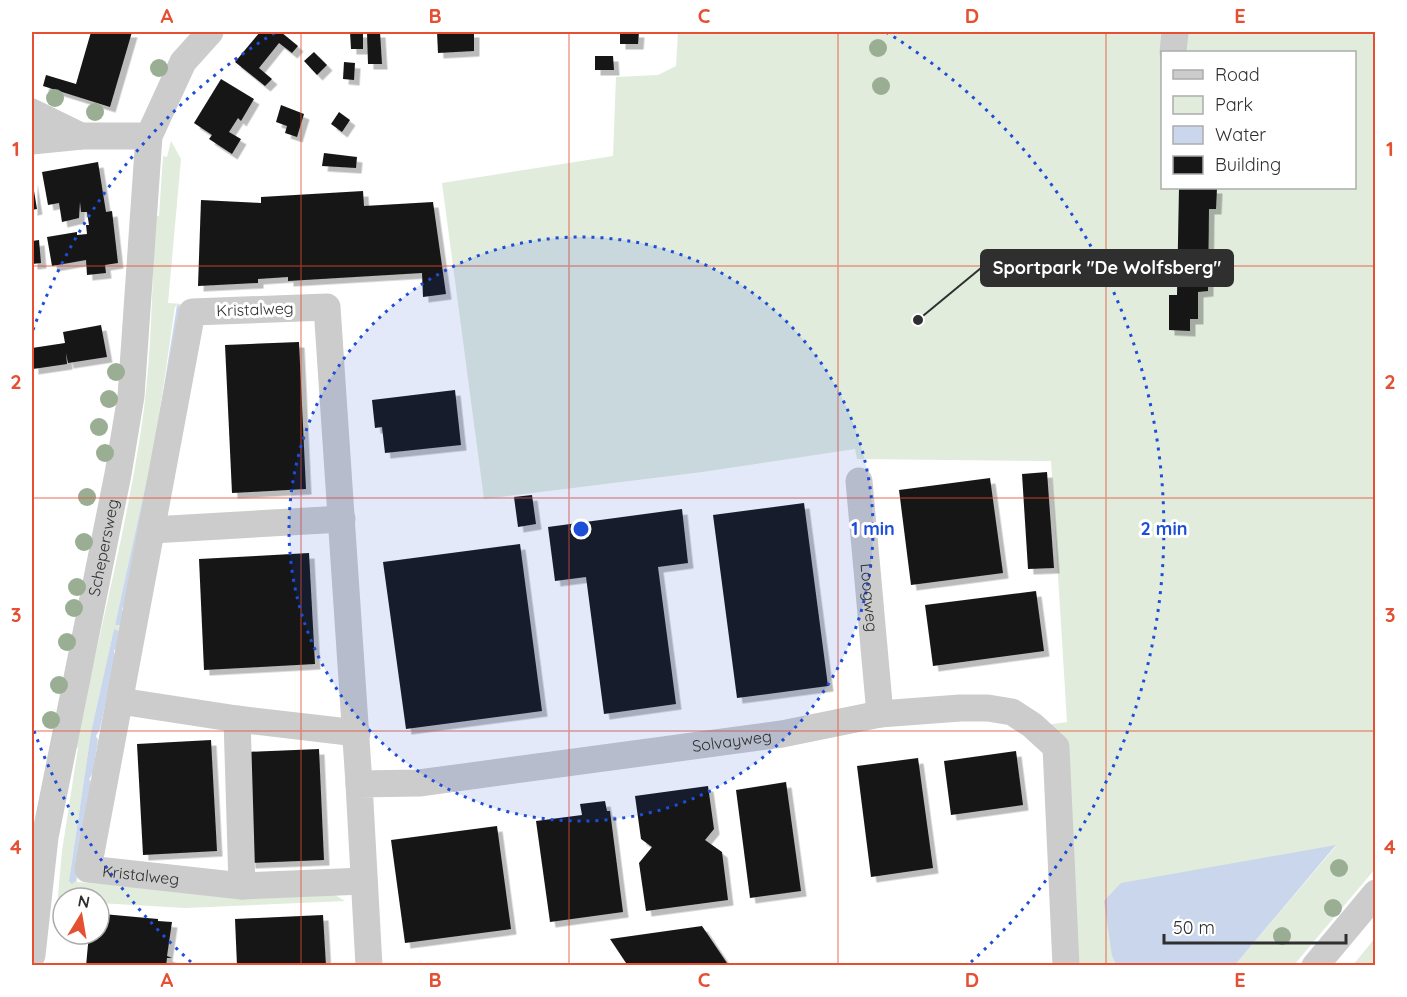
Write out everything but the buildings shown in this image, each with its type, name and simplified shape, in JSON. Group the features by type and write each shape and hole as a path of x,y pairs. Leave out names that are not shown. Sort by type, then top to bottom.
{"street":[{"path":"32,141 82,136 149,136 183,62 210,32"},
{"path":"1173,51 1175,32"},
{"path":"32,112 82,136"},
{"name":"Schepersweg","path":"32,955 45,837 118,474 131,396 149,136"},
{"name":"Kristalweg","path":"359,784 327,307 192,312 88,869 242,886 364,881"},
{"name":"Loogweg","path":"859,481 880,714"},
{"path":"152,530 342,519"},
{"path":"120,701 237,719 357,733"},
{"name":"Solvayweg","path":"359,784 419,783 782,734 880,714 960,708 988,708 1012,712 1032,725 1056,747 1066,966"},
{"path":"237,719 242,886"},
{"path":"359,784 369,966"},
{"path":"1315,966 1376,893"}],"green space":[{"path":"678,32 1375,32 1375,869 1294,965 1235,965 1336,846 1112,956 1116,965 1079,965 1045,725 1067,722 1051,461 857,459 855,449 702,472 484,499 442,183 613,156 616,77 658,75 676,66"},
{"path":"171,141 181,159 168,303 184,304 181,307 177,305 175,307 152,465 115,625 122,625 117,651 114,650 116,649 114,630 91,732 69,881 89,780 93,779 77,882 224,894 333,894 345,901 185,908 111,904 111,886 59,886 78,748 75,747 119,549 141,430 149,350 155,216 159,216 163,156 167,157"},
{"path":"1375,938 1375,965 1353,965"}],"water":[{"path":"177,305 180,306 157,430"},
{"path":"149,471 126,606 122,610 124,612 122,625 115,625"},
{"path":"114,629 119,631 114,650 115,657 100,729 96,736 98,740 93,772 89,780 91,783 76,881 72,884 69,881 91,732"},
{"path":"1336,845 1235,965 1116,965 1112,956 1104,901 1121,883"}],"place":[{"name":"Sportpark \"De Wolfsberg\"","path":"918,320"}]}
